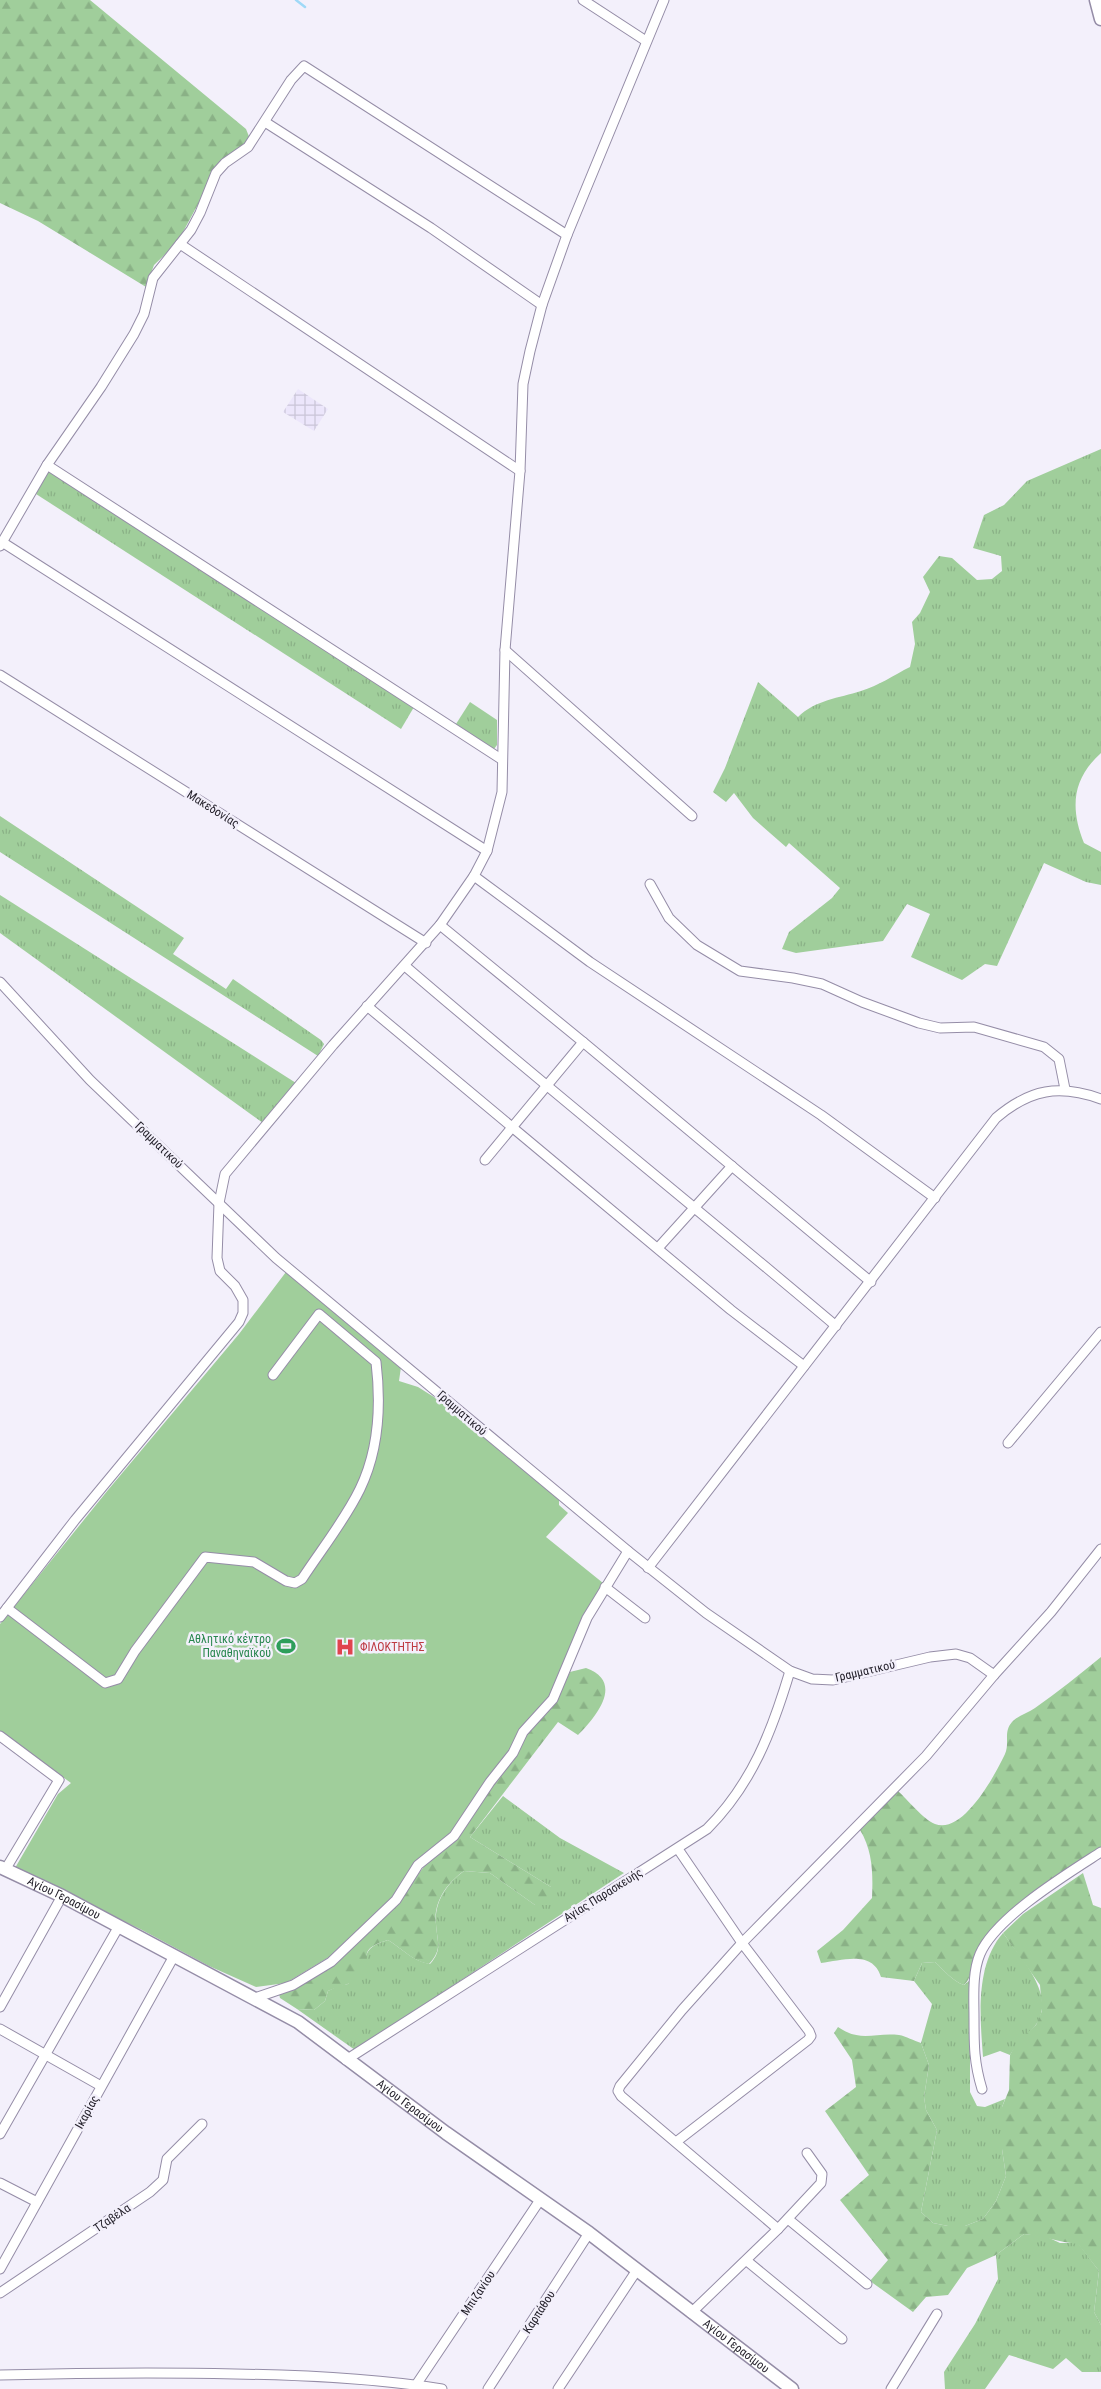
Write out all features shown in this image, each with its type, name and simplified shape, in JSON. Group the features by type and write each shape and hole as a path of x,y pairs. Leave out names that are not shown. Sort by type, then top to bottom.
{"street":[{"path":"584,0 646,41"},
{"path":"0,1617 75,1520 239,1322 244,1308 241,1296 224,1276 218,1265 219,1203 225,1174 230,1166 367,1006 426,943 474,876 487,851 502,792 501,758 505,650 520,471 523,384 542,305 567,235 664,0"},
{"path":"1096,0 1101,19"},
{"path":"487,851 1,544 47,465 101,387 134,334 144,314 153,278 180,244 200,213 216,173 225,162 248,148 292,80 304,66 567,235"},
{"path":"265,122 430,228 542,305"},
{"path":"180,244 520,471"},
{"path":"47,465 501,758"},
{"path":"505,650 692,816"},
{"name":"Μακεδονίας","path":"0,674 426,943"},
{"path":"474,876 590,962 821,1115 935,1198"},
{"path":"650,884 669,918 697,945 740,971 822,984 862,1002 919,1023 940,1028 974,1027 1044,1047 1053,1052 1059,1059 1065,1089"},
{"path":"440,925 871,1282"},
{"path":"405,966 546,1087 695,1207 836,1326"},
{"name":"Γραμματικού","path":"0,982 90,1080 309,1288 411,1369 648,1568 706,1613 790,1671 812,1679 833,1680 930,1657 956,1654 970,1658 994,1675"},
{"path":"367,1006 731,1310 804,1366"},
{"path":"485,1160 583,1042"},
{"path":"648,1568 996,1118 1015,1102 1065,1089 1101,1099"},
{"path":"658,1248 732,1166"},
{"path":"7,1608 105,1683 118,1678 135,1651 204,1557 254,1562 286,1581 295,1583 302,1579 360,1490 369,1466 380,1395 376,1362 320,1314 273,1375"},
{"path":"1008,1443 1101,1332"},
{"path":"778,2229 621,2096 618,2089 682,2010 742,1943 926,1756 994,1675 1051,1612 1101,1549"},
{"path":"255,1998 293,1985 331,1962 396,1900 418,1864 454,1836 490,1782 513,1753 523,1732 554,1699 587,1618 628,1551"},
{"path":"605,1587 645,1618"},
{"name":"Αγίας Παρασκευής","path":"346,2060 707,1829 725,1811 750,1775 769,1737 790,1671"},
{"path":"0,1736 59,1780 2,1872"},
{"path":"676,2142 810,2039 809,2031 742,1943 678,1849"},
{"path":"982,2089 975,2065 974,2003 979,1956 985,1945 1036,1896 1101,1852"},
{"name":"Αγίου Γερασίμου","path":"2,1872 62,1896 298,2022 346,2060 540,2200 589,2233 792,2389"},
{"path":"0,2007 62,1896"},
{"path":"0,2134 118,1926"},
{"name":"Ικαρίας","path":"0,2268 174,1956"},
{"path":"0,2029 101,2086"},
{"name":"Τζαβέλα","path":"0,2293 150,2192 163,2180 167,2159 202,2124"},
{"path":"692,2314 788,2219 822,2179 807,2153"},
{"path":"0,2183 37,2202"},
{"name":"Μπιζανίου","path":"416,2385 540,2200"},
{"path":"788,2219 867,2284"},
{"name":"Καρπάθου","path":"488,2389 589,2233"},
{"path":"746,2261 842,2339"},
{"path":"558,2389 637,2270"},
{"path":"891,2389 936,2314"},
{"path":"0,2375 194,2373 283,2375 376,2380 442,2389"}],"shaded area":[{"path":"298,389 328,409 314,431 283,412"}],"green space":[{"path":"0,0 90,0 246,129 250,139 209,184 177,243 154,265 146,287 38,221 0,203"},
{"path":"1101,449 1101,753 1084,773 1076,795 1076,806 1077,818 1084,843 1101,852 1101,885 1086,882 1044,863 997,966 985,964 962,980 911,957 930,914 907,904 883,941 796,953 782,949 789,932 832,898 840,888 789,843 786,847 753,818 734,793 726,802 713,792 725,768 758,682 798,717 820,703 867,689 910,667 915,644 912,622 920,613 930,592 923,577 939,556 952,558 977,580 992,579 1002,571 1001,556 973,548 984,515 1004,505 1027,481"},
{"path":"49,470 414,707 401,729 36,494"},
{"path":"470,702 497,720 497,745 494,749 456,724"},
{"path":"0,816 184,938 173,954 226,989 233,979 321,1040 324,1044 318,1056 0,852"},
{"path":"0,895 296,1083 263,1123 0,933"},
{"name":"Αθλητικό κέντρο Παναθηναϊκού","path":"286,1272 401,1367 399,1381 418,1387 445,1404 559,1498 559,1505 568,1513 546,1537 603,1583 585,1614 554,1692 458,1826 393,1897 329,1957 286,1983 256,1987 209,1966 142,1930 15,1868 58,1794 71,1783 0,1731 0,1624 108,1490 239,1334"},
{"path":"1101,1657 1101,1847 1037,1893 992,1932 976,1951 970,1976 964,1985 952,1978 935,1962 922,1963 914,1981 881,1977 871,1963 864,1960 848,1959 821,1963 817,1951 843,1930 872,1898 870,1855 860,1830 898,1791 931,1822 946,1825 956,1821 977,1801 994,1775 1005,1754 1007,1734 1012,1722 1044,1702"},
{"path":"586,1668 598,1674 604,1682 605,1691 599,1710 578,1735 558,1722 470,1837 551,1887 557,1897 553,1905 535,1905 490,1873 464,1871 447,1887 439,1901 436,1916 438,1949 429,1964 413,1957 388,1940 371,1948 366,1956 366,1965 360,1976 349,1983 328,1991 325,2001 314,2010 297,2009 280,1998 279,1994 297,1987 400,1898 527,1732 558,1698 570,1672"},
{"path":"503,1796 560,1838 624,1873 355,2050 297,2009 314,2010 325,2001 328,1991 348,1984 365,1966 368,1952 382,1942 388,1940 413,1957 430,1964 438,1949 436,1916 439,1901 452,1881 464,1871 490,1873 535,1905 551,1887 470,1837"},
{"path":"1083,1873 1093,1905 1101,1908 1101,2325 1094,2312 1099,2271 1078,2244 1024,2234 996,2255 967,2268 948,2295 926,2297 913,2312 870,2281 888,2260 840,2200 869,2175 825,2111 856,2087 852,2060 834,2033 838,2027 854,2035 899,2035 921,2043 929,2065 924,2097 926,2110 937,2130 921,2212 933,2223 948,2226 965,2226 983,2219 996,2201 1006,2176 1002,2149 1002,2107 1009,2090 1010,2055 1017,2042 1036,2025 1042,2011 1040,1985 1003,1933 1023,1914"},
{"path":"1003,1933 1034,1977 1042,2002 1041,2014 1035,2026 1010,2055 1000,2051 983,2057 981,1992 988,1960 994,1946"},
{"path":"935,1962 960,1983 964,1985 970,1980 970,2092 977,2106 985,2107 1005,2099 1002,2107 1002,2149 1006,2176 996,2201 983,2219 965,2226 948,2226 933,2223 921,2212 937,2130 926,2110 924,2097 929,2065 921,2043 932,2004 914,1981 922,1963"},
{"path":"1024,2234 1045,2236 1060,2243 1078,2243 1099,2271 1094,2312 1101,2325 1101,2372 1082,2372 1066,2358 1053,2369 1009,2355 985,2389 945,2389 944,2372 975,2324 998,2279 996,2255"}],"waterway":[{"path":"296,0 305,7"}],"place":[{"name":"Αθλητικό κέντρο Παναθηναϊκού","path":"286,1646"},
{"name":"ΦΙΛΟΚΤΗΤΗΣ","path":"345,1647"}]}
